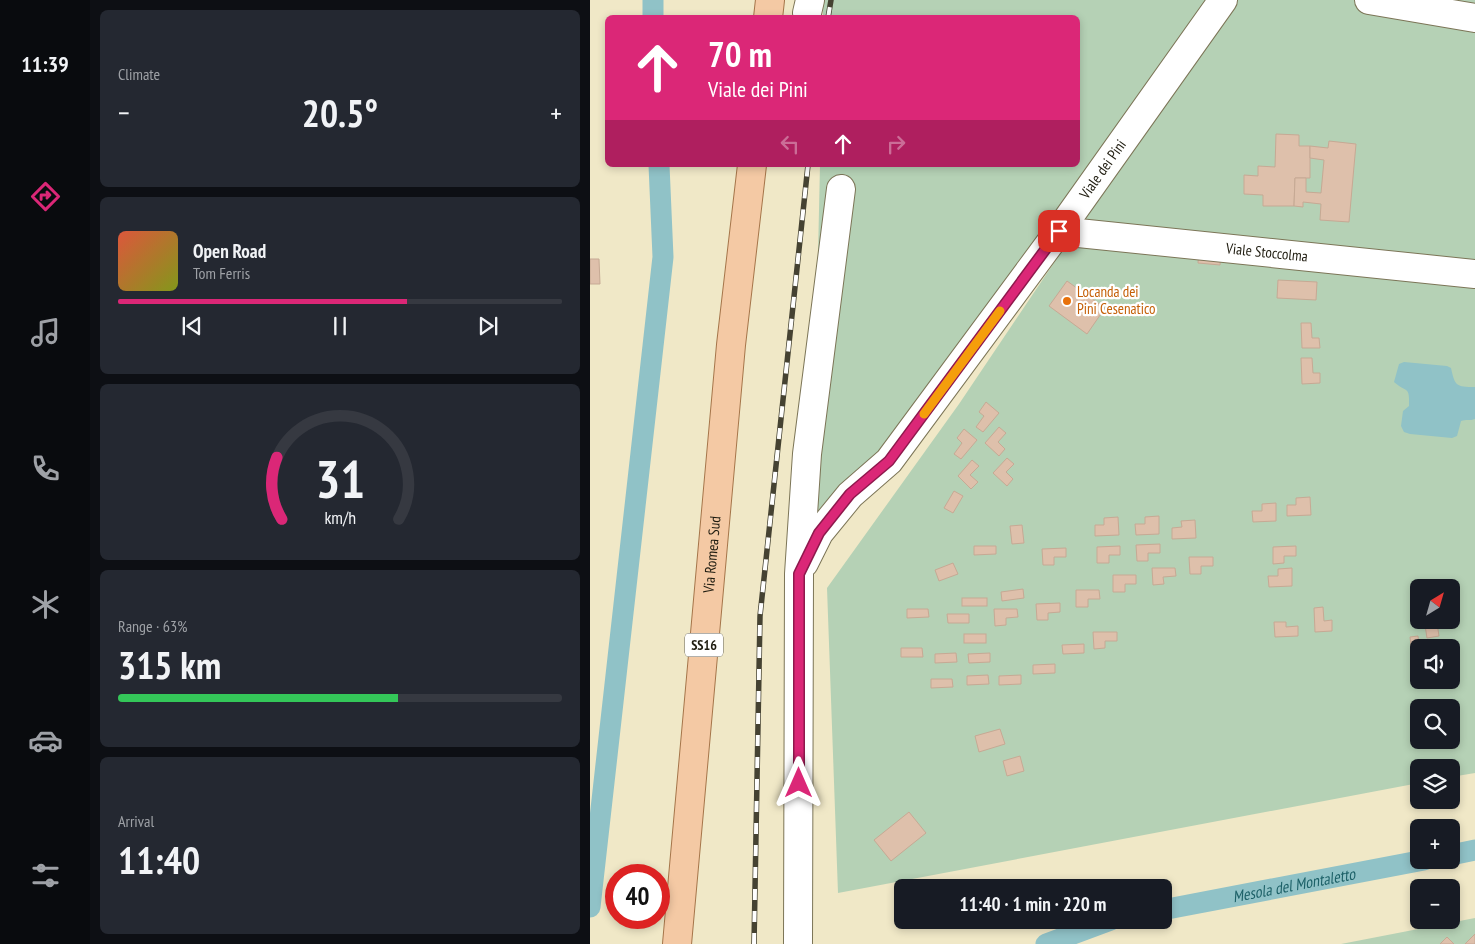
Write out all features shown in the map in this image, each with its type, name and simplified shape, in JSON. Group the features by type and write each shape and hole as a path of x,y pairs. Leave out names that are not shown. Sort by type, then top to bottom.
{"main road":[{"path":"768,15 770,0"},
{"name":"Via Romea Sud","path":"677,944 731,345 752,167"}],"street":[{"name":"Viale dei Pini","path":"799,574 819,533 850,494 889,461 1059,231 1223,0"},
{"path":"1369,0 1475,18"},
{"path":"798,944 799,574 807,454 841,189"},
{"name":"Viale Stoccolma","path":"1059,231 1475,274"}],"green space":[{"path":"823,0 1475,0 1475,279 1059,231 799,574 815,390 820,167 1080,167 1080,15 823,15"},
{"path":"1068,242 1475,284 1475,773 1460,776 1460,759 1410,759 1410,785 912,879 894,879 894,882 838,893 827,588 959,404"},
{"path":"1475,918 1475,944 1341,944 1418,929 1460,929 1460,921"}],"water":[{"path":"1404,362 1447,366 1451,368 1457,384 1464,387 1475,387 1475,419 1461,421 1457,436 1452,438 1404,432 1401,426 1403,411 1409,406 1409,395 1406,390 1394,382 1399,364"}],"building":[{"path":"1276,134 1299,135 1299,146 1310,146 1310,178 1295,178 1294,206 1263,206 1263,195 1244,194 1244,175 1258,176 1258,166 1275,167"},
{"path":"1329,141 1356,144 1349,222 1320,220 1321,204 1303,202 1303,207 1294,206 1295,178 1306,178 1306,192 1321,193 1324,160 1310,158 1310,146 1328,148"},
{"path":"1199,250 1221,253 1220,265 1198,263"},
{"path":"590,259 599,259 600,284 590,284"},
{"path":"1278,280 1317,282 1316,300 1277,298"},
{"path":"1067,281 1105,308 1087,334 1049,306"},
{"path":"1301,323 1311,323 1312,338 1319,338 1320,348 1302,348"},
{"path":"1301,358 1312,358 1313,373 1320,373 1320,383 1302,384"},
{"path":"986,402 999,413 983,432 976,427 984,416 979,412"},
{"path":"999,427 1006,433 998,442 1005,449 999,456 985,443"},
{"path":"964,429 977,440 961,459 954,454 962,443 957,438"},
{"path":"1007,458 1014,464 1006,472 1013,479 1007,486 993,473"},
{"path":"972,460 979,466 970,475 978,482 971,489 958,476"},
{"path":"954,491 963,496 953,513 944,508"},
{"path":"1310,497 1311,515 1287,516 1287,505 1296,505 1296,498"},
{"path":"1276,503 1276,521 1253,522 1252,511 1262,511 1262,504"},
{"path":"1159,516 1159,534 1136,535 1135,524 1145,524 1145,517"},
{"path":"1118,517 1119,535 1095,536 1095,525 1104,525 1104,518"},
{"path":"1195,520 1196,538 1172,539 1172,528 1182,527 1181,521"},
{"path":"1022,525 1024,543 1012,544 1010,526"},
{"path":"1160,544 1160,553 1148,553 1148,561 1137,561 1136,545"},
{"path":"974,546 996,546 996,554 974,555"},
{"path":"1120,546 1120,555 1109,555 1109,563 1097,563 1097,547"},
{"path":"1296,546 1296,556 1284,556 1284,563 1273,564 1273,547"},
{"path":"1066,548 1066,557 1054,557 1054,565 1043,565 1042,549"},
{"path":"1189,557 1213,557 1213,566 1201,566 1201,574 1190,574"},
{"path":"953,563 958,574 939,581 935,570"},
{"path":"1152,568 1175,568 1176,576 1163,577 1164,584 1153,585"},
{"path":"1292,568 1292,586 1269,587 1268,576 1278,576 1278,569"},
{"path":"1113,575 1136,575 1136,584 1125,584 1125,592 1113,592"},
{"path":"1023,589 1024,598 1002,601 1001,592"},
{"path":"1076,590 1099,590 1100,599 1088,599 1088,607 1076,607"},
{"path":"962,598 987,598 987,606 962,606"},
{"path":"1060,603 1060,612 1048,613 1048,620 1037,620 1036,604"},
{"path":"1323,607 1324,621 1332,620 1332,631 1315,632 1314,608"},
{"path":"907,609 928,609 929,617 907,618"},
{"path":"994,609 1017,609 1018,617 1006,618 1006,625 995,626"},
{"path":"947,614 969,614 969,623 948,623"},
{"path":"1274,622 1286,622 1286,627 1298,626 1298,636 1275,637"},
{"path":"1426,629 1438,629 1439,636 1427,638"},
{"path":"1093,632 1117,632 1117,641 1105,641 1105,648 1094,649"},
{"path":"964,634 986,634 986,643 964,643"},
{"path":"1418,636 1418,639 1410,639 1410,637"},
{"path":"1084,644 1084,653 1063,654 1062,645"},
{"path":"901,648 922,648 923,657 901,657"},
{"path":"956,653 957,662 935,663 935,654"},
{"path":"990,653 990,662 969,663 968,654"},
{"path":"1055,664 1055,673 1033,674 1033,665"},
{"path":"988,675 989,684 967,685 967,676"},
{"path":"1021,675 1021,684 999,685 999,676"},
{"path":"931,679 952,679 953,687 931,688"},
{"path":"1000,729 1005,744 979,752 975,736"},
{"path":"1020,756 1024,771 1007,776 1003,761"},
{"path":"909,812 926,833 891,861 874,840"},
{"path":"1475,934 1475,944 1465,944"},
{"path":"1447,937 1454,944 1440,944"}],"waterway":[{"path":"653,0 653,15"},
{"path":"590,907 663,257 659,167"},
{"name":"Mesola del Montaletto","path":"1460,853 1475,850"},
{"name":"Mesola del Montaletto","path":"1172,908 1410,863"},
{"name":"Mesola del Montaletto","path":"1046,944 1087,929"}],"railway":[{"path":"828,15 831,0"},
{"path":"754,944 760,616 808,167"}],"slow traffic":[{"path":"924,414 1000,311"}],"place":[{"name":"Locanda dei Pini Cesenatico","path":"1067,301"}],"route":[{"path":"799,783 799,574 819,533 850,494 889,461 1059,231"}]}
